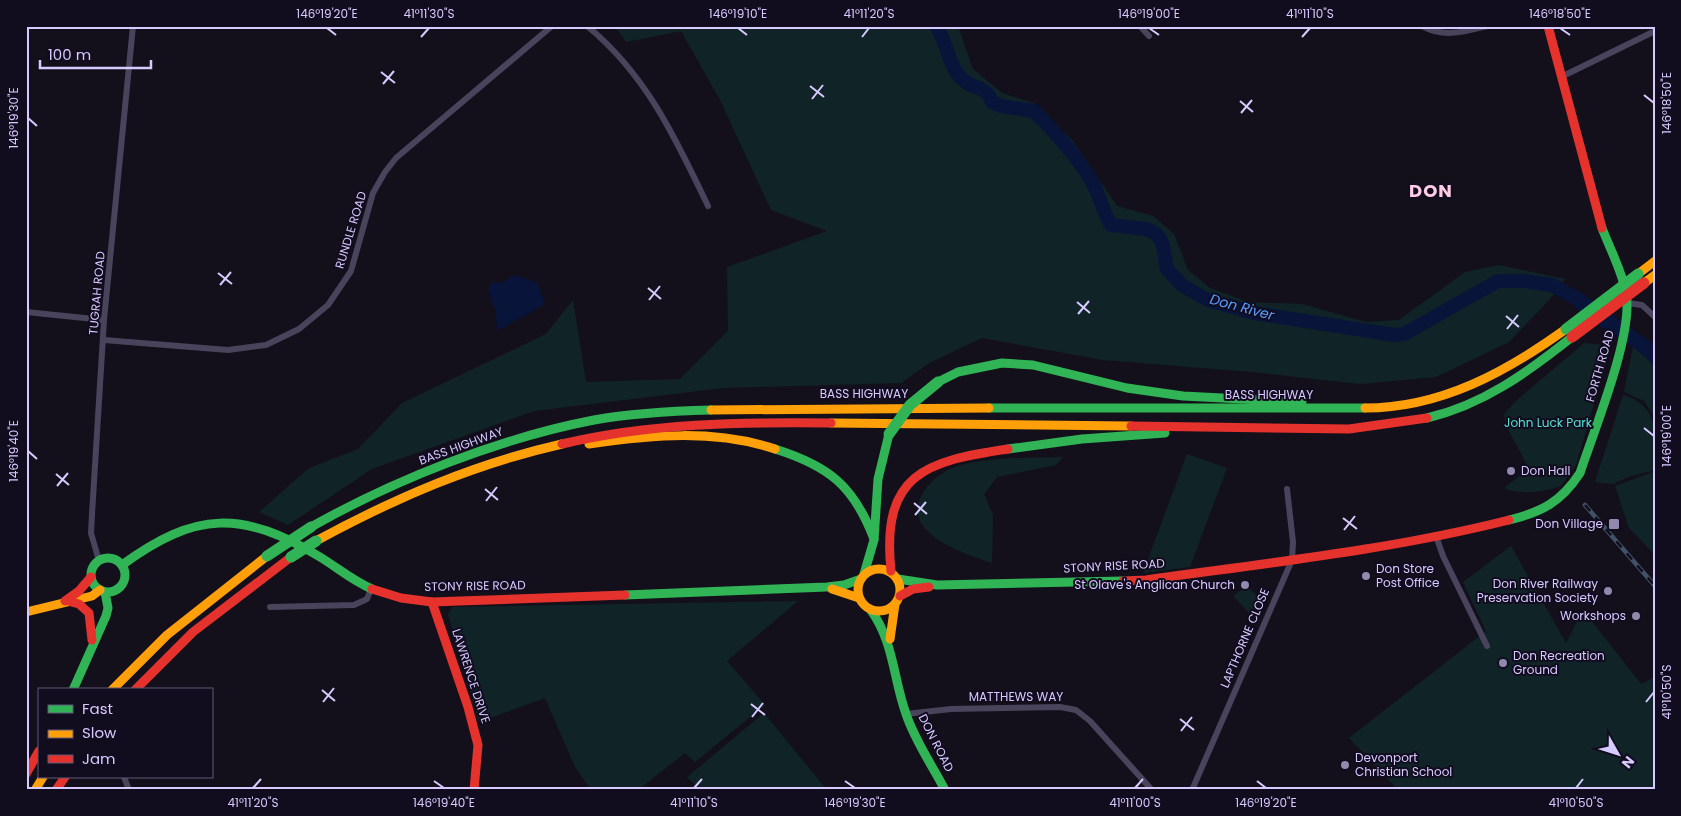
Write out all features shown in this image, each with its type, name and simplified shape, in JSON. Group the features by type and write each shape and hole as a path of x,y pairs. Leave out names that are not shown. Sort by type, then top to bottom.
{"main road":[{"name":"FORTH ROAD","path":"1292,560 1436,536 1527,516 1549,506 1564,494 1577,478 1620,351 1628,315 1626,292 1597,215 1548,26"},
{"name":"BASS HIGHWAY","path":"137,688 192,632 291,557 316,541 364,513 426,485 458,472 528,450 611,432 712,422 1349,429 1396,424 1454,410 1498,390 1641,278 1655,261"},
{"name":"BASS HIGHWAY","path":"1641,278 1655,275"},
{"name":"BASS HIGHWAY","path":"114,688 146,653 183,618 267,556 341,509 436,469 549,431 615,418 663,412 754,408 1368,408 1406,405 1466,389 1498,374 1569,333"},
{"path":"1272,427 1094,437 1026,445 948,459 926,470 916,478 896,504 888,528 888,545 894,575 901,587 898,600 882,611 870,609 859,598 858,590 870,562 874,539 881,456 889,434 907,407 922,392 958,372 1002,363 1033,365 1127,388 1183,396 1266,398 1368,408"},
{"path":"528,450 556,450 619,439 677,435 714,435 754,441 792,454 825,472 841,484 862,509 874,539"},
{"name":"STONY RISE ROAD","path":"122,565 162,538 184,529 206,523 230,522 256,526 278,533 371,589 404,599 432,602 827,588 844,585 863,576"},
{"path":"26,612 65,603 92,596 103,591 114,591 122,585 125,577 122,565 113,559 99,561 93,568 91,577 65,603"},
{"name":"STONY RISE ROAD","path":"898,600 913,590 937,585 1146,580 1292,560"},
{"path":"863,576 871,569 880,568 894,575"},
{"name":"STONY RISE ROAD","path":"894,575 937,585"},
{"path":"74,688 107,611 103,591 94,585 91,577"},
{"name":"STONY RISE ROAD","path":"827,588 845,591 859,598"},
{"name":"DON ROAD","path":"891,649 890,634 898,600"},
{"name":"LAWRENCE DRIVE","path":"432,602 468,707 478,745 474,790"},
{"path":"65,603 79,604 89,613 93,644"},
{"name":"DON ROAD","path":"870,609 886,630 906,714 945,790"},
{"path":"26,774 38,753"},
{"path":"35,790 42,778"},
{"path":"56,790 64,778"}],"street":[{"name":"TUGRAH ROAD","path":"99,561 92,528 104,320 134,26"},
{"name":"RUNDLE ROAD","path":"104,340 228,350 266,345 306,324 328,305 351,271 373,193 385,172 396,158 552,26"},
{"path":"587,26 625,61 644,85 677,140 708,206"},
{"path":"1140,26 1149,36"},
{"path":"1422,26 1435,33 1463,32 1487,26"},
{"path":"1561,77 1655,31"},
{"path":"1627,302 1642,306 1655,317"},
{"path":"26,312 104,320"},
{"name":"LAPTHORNE CLOSE","path":"1192,790 1292,560 1293,542 1287,489"},
{"path":"1436,536 1443,556 1486,646"},
{"path":"270,607 354,605 367,599 371,589"},
{"name":"MATTHEWS WAY","path":"906,714 951,709 1060,707 1076,710 1090,721 1152,790"},
{"path":"124,778 129,790"}],"green space":[{"path":"615,26 953,26 959,29 973,69 1002,93 1034,103 1073,141 1117,206 1153,216 1174,234 1188,270 1210,288 1248,302 1302,304 1366,322 1399,320 1465,272 1499,265 1565,279 1549,300 1509,342 1436,377 1360,384 1253,372 1103,360 982,338 931,362 901,383 723,388 534,411 372,469 288,525 259,512 309,468 358,449 402,403 546,334 573,300 586,382 680,379 728,331 727,267 827,231 771,210 720,100 681,31 626,42"},
{"name":"John Luck Park","path":"1584,343 1611,346 1576,465 1561,486 1533,492 1506,489 1505,487 1529,469 1506,425 1504,414 1517,400"},
{"path":"1633,347 1655,367 1655,418 1644,401 1624,392"},
{"path":"1623,395 1635,400 1650,415 1655,435 1655,470 1628,477 1613,484 1595,482"},
{"path":"1187,454 1227,468 1190,567 1143,573"},
{"path":"1063,457 1056,465 997,477 984,494 993,515 992,563 950,547 937,539 926,529 919,518 918,505 924,491 936,478 950,469 961,465 1012,458"},
{"path":"1655,471 1655,555 1629,528 1615,486"},
{"name":"Don Recreation Ground","path":"1511,546 1566,643 1583,610 1641,684 1655,677 1655,790 1398,790 1349,738 1486,631 1463,582"},
{"path":"1247,586 1262,601 1249,613 1233,596"},
{"path":"798,601 727,661 765,705 695,762 685,753 638,790 591,790 575,767 545,698 479,722 448,614 452,607"},
{"path":"764,713 827,790 700,790 687,777"}],"water":[{"path":"514,275 538,283 545,304 497,331 496,312 488,290 492,282 502,283"},
{"path":"1562,289 1576,289 1655,345 1655,367 1633,347 1579,311"}],"waterway":[{"name":"Don River","path":"936,26 957,74 966,82 987,93 992,102 1001,106 1034,111 1079,161 1094,185 1111,225 1146,229 1155,233 1160,238 1163,246 1167,269 1183,286 1208,300 1254,313 1394,335 1404,334 1498,281 1523,281 1552,285 1577,299"}],"railway":[{"path":"1585,505 1655,586"}],"traffic: fast":[{"path":"1509,520 1550,504 1558,499 1573,483 1580,473 1603,408 1619,357 1627,311 1626,293 1619,268 1602,228"},
{"path":"1566,329 1638,274"},
{"path":"1427,418 1467,405 1504,386 1539,363 1572,337"},
{"path":"938,382 958,372 1002,363 1033,365 1127,388 1183,396 1302,402"},
{"path":"889,434 910,405 938,382"},
{"path":"989,408 1365,408"},
{"path":"311,527 412,477 485,449 522,438 594,420 652,413 711,410"},
{"path":"1008,449 1082,439 1165,433"},
{"path":"864,574 874,540 878,479 889,434"},
{"path":"775,449 810,463 837,480 858,505 874,539"},
{"path":"122,565 173,534 197,526 220,523 243,525 267,531 292,542 372,589"},
{"path":"267,556 311,527"},
{"path":"291,557 316,541"},
{"path":"108,558 120,563 125,575 120,587 108,592 96,587 91,575 96,563 108,558"},
{"path":"625,595 827,587 844,585 861,579"},
{"path":"898,579 937,585 1123,581"},
{"path":"74,688 106,616 108,608 105,592"},
{"path":"870,609 878,621 889,647 910,724 945,790"}],"traffic: slow":[{"path":"1638,274 1655,261"},
{"path":"1644,283 1655,275"},
{"path":"1365,408 1420,402 1471,385 1520,359 1566,329"},
{"path":"711,410 989,408"},
{"path":"831,423 1131,426"},
{"path":"589,444 659,436 706,436 752,443 775,449"},
{"path":"316,541 405,497 466,472 529,452 562,444"},
{"path":"114,688 167,635 267,556"},
{"path":"883,569 891,572 897,578 900,590 897,602 891,608 875,611 867,608 861,602 858,586 861,578 867,572 883,569"},
{"path":"832,589 859,598"},
{"path":"26,612 92,596 100,590"},
{"path":"890,639 895,604"},
{"path":"35,790 42,778"}],"traffic: jam":[{"path":"1548,26 1602,228"},
{"path":"1572,337 1644,283"},
{"path":"1131,426 1349,429 1427,418"},
{"path":"562,444 628,432 696,425 831,423"},
{"path":"891,571 890,538 893,513 902,493 915,478 932,467 953,459 1008,449"},
{"path":"1123,581 1146,580 1374,548 1509,520"},
{"path":"137,688 193,632 291,557"},
{"path":"65,601 79,591 91,577"},
{"path":"900,596 913,589 929,587"},
{"path":"372,589 401,598 432,602 625,595"},
{"path":"71,602 79,604 89,613 92,640"},
{"path":"432,602 468,707 478,745 474,790"},
{"path":"26,774 38,753"},
{"path":"56,790 64,778"}],"place":[{"name":"Don Hall","path":"1511,471"},
{"name":"Don Village","path":"1614,524"},
{"name":"Don Store Post Office","path":"1366,576"},
{"name":"St Olave's Anglican Church","path":"1245,585"},
{"name":"Don River Railway Preservation Society","path":"1608,591"},
{"name":"Workshops","path":"1636,616"},
{"name":"Don Recreation Ground","path":"1503,663"},
{"name":"Devonport Christian School","path":"1345,765"}],"district":[{"name":"DON","path":"1431,191"}]}
